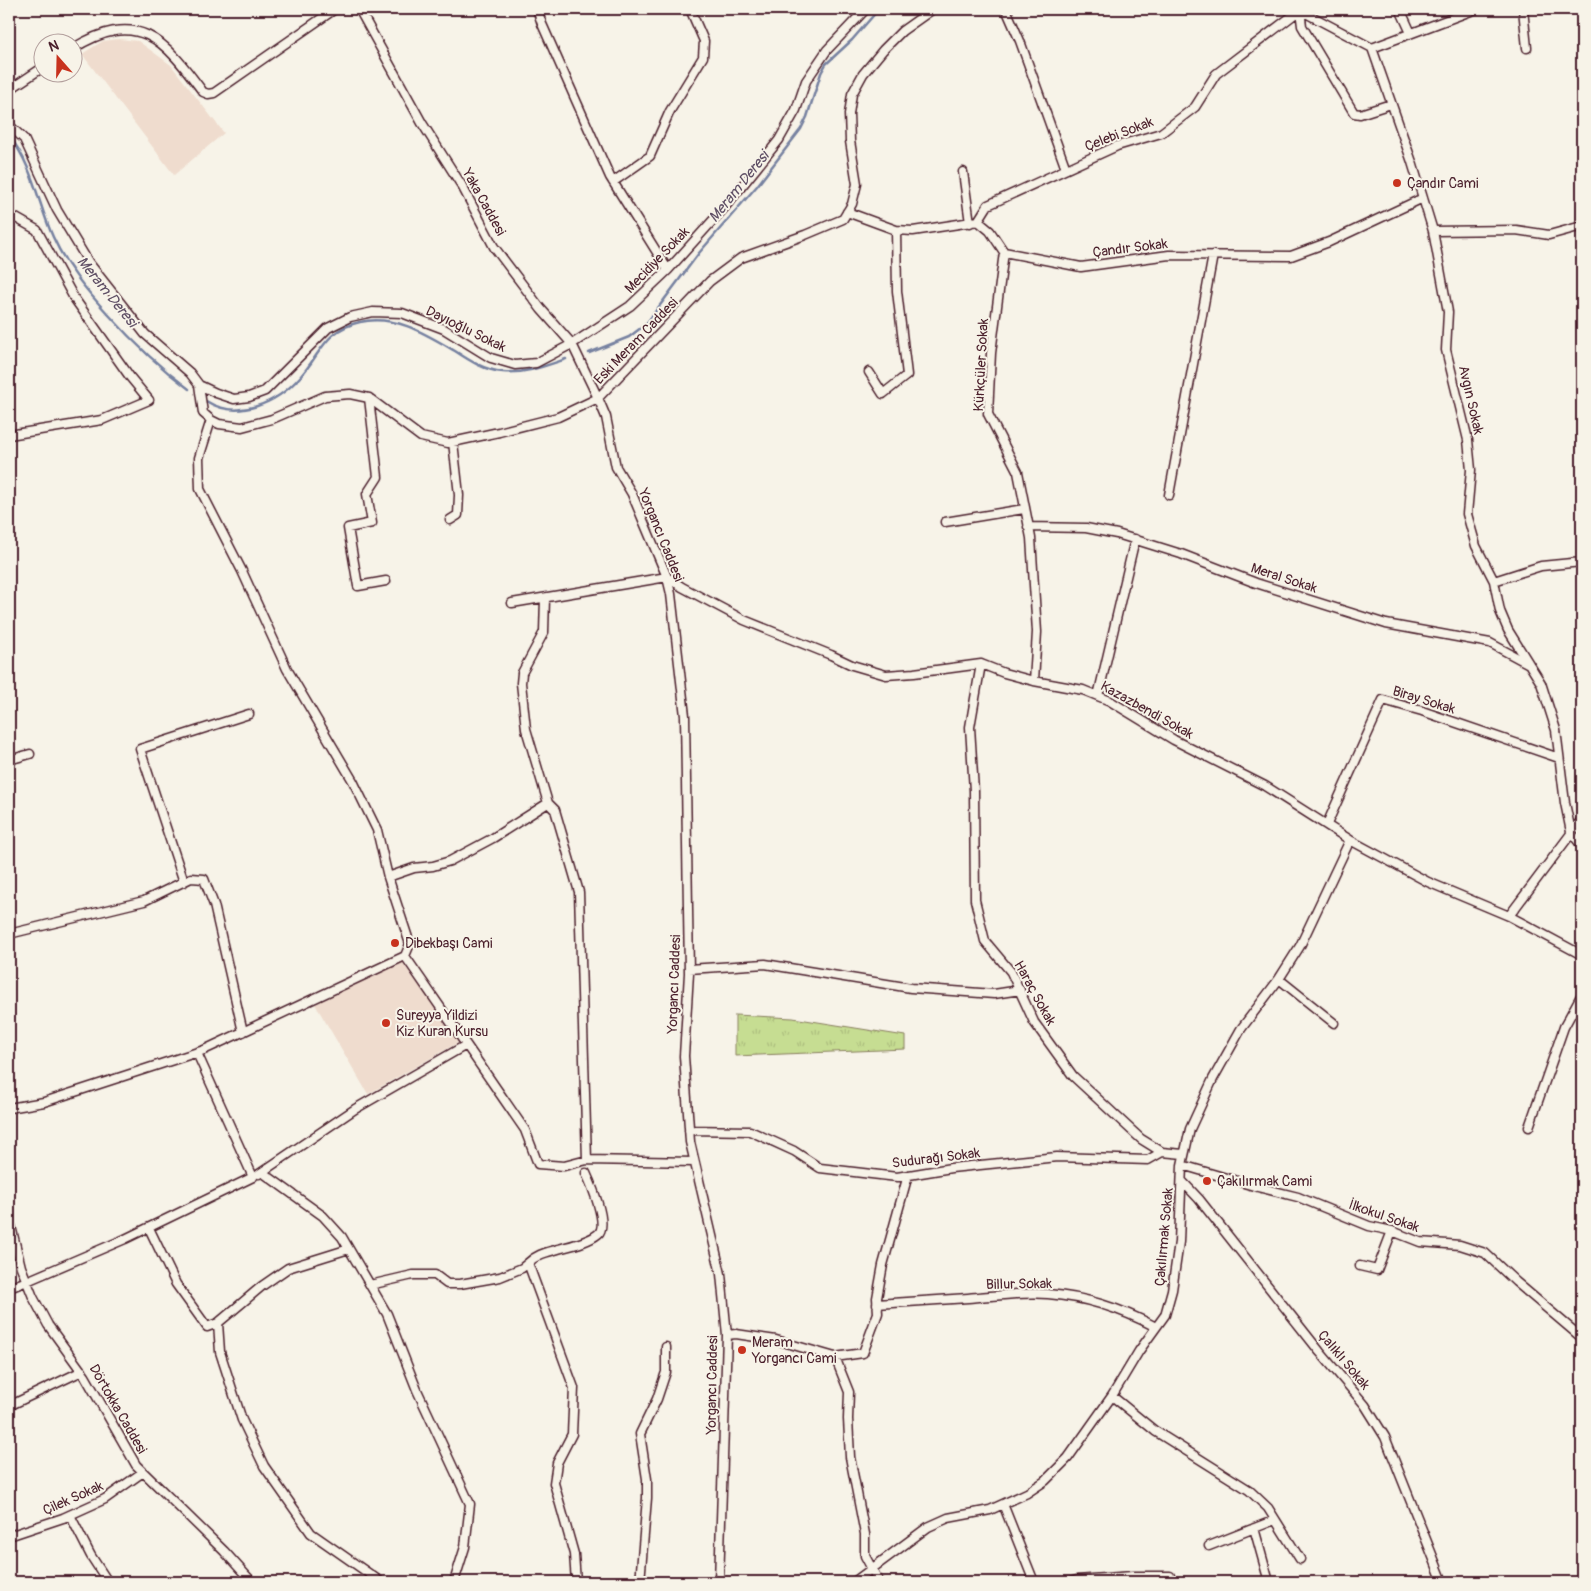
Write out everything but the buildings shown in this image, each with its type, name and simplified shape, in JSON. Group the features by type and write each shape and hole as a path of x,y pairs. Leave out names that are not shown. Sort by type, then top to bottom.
{"street":[{"path":"82,43 114,30 138,31 159,41 183,64 204,92 208,94 214,93 335,9"},
{"name":"Yaka Caddesi","path":"359,9 422,123 462,186 494,247 540,309 572,344 598,398"},
{"path":"538,9 542,24 613,182 668,270"},
{"path":"613,182 650,156 670,111 703,57 704,41 690,9"},
{"name":"Mecidiye Sokak","path":"572,344 630,306 668,270 725,207 779,140 796,110 806,82 827,50 866,9"},
{"path":"933,9 902,31 883,50 863,74 852,94 849,114 850,141 857,184 852,204 847,212 896,230 913,231 978,221 990,231 1004,252"},
{"path":"1006,9 1020,41 1066,169"},
{"path":"1400,9 1411,33"},
{"path":"1299,10 1372,48 1476,9"},
{"path":"1523,9 1527,48"},
{"path":"1299,10 1302,26 1354,113 1360,114 1391,104"},
{"name":"Çelebi Sokak","path":"978,221 988,205 1117,146 1160,133 1195,107 1216,74 1299,10"},
{"name":"Avgın Sokak","path":"1372,48 1424,198 1432,231 1448,312 1446,350 1468,440 1471,470 1467,514 1476,546 1494,581 1500,612 1508,630 1542,683 1556,730 1570,832"},
{"path":"9,90 32,75"},
{"path":"9,125 24,139 57,210 89,263 145,334 190,373 199,385 203,413 211,420 199,458 200,489 242,571 288,669 353,781 377,830 388,876 410,944 405,956 197,1053 44,1102 9,1106"},
{"path":"963,172 970,223"},
{"name":"Çandır Sokak","path":"1004,252 1081,267 1169,255 1291,256 1329,242 1424,198"},
{"name":"Eski Meram Caddesi","path":"211,420 228,426 242,427 272,420 325,396 350,394 369,398 421,437 448,443 558,416 598,398 710,281 741,258 843,219 847,212"},
{"path":"9,214 36,230 74,298 130,377 149,400 102,420 9,435"},
{"path":"1432,231 1516,230 1549,234 1582,226"},
{"path":"869,372 883,394 908,375 897,291 896,230"},
{"name":"Kürkçüler Sokak","path":"1004,252 991,353 988,414 1018,472 1030,538 1037,632 1034,680"},
{"path":"1169,495 1213,255"},
{"name":"Dayıoğlu Sokak","path":"199,385 216,394 234,399 249,397 265,391 328,328 350,317 373,312 402,313 444,329 491,358 515,366 536,363 572,344"},
{"path":"369,398 378,477 367,494 372,523 348,528 358,586 386,581"},
{"name":"Yorgancı Caddesi","path":"598,398 606,417 616,467 632,494 667,577 671,594 685,716 689,969 684,1056 689,1130 694,1162 721,1274 727,1335 719,1582"},
{"path":"450,520 458,515 459,496 454,442"},
{"path":"945,522 1024,509"},
{"name":"Meral Sokak","path":"1028,527 1086,528 1117,534 1181,554 1256,583 1386,624 1490,643 1529,664"},
{"path":"1098,696 1135,539"},
{"path":"1494,581 1541,566 1582,562"},
{"path":"512,603 667,577"},
{"name":"Kazazbendi Sokak","path":"667,577 744,620 852,665 886,675 981,664 1004,673 1082,690 1098,696 1110,701 1174,740 1265,786 1350,840 1428,882 1509,916 1582,955"},
{"path":"545,598 544,632 522,673 521,683 526,729 548,802 555,810 579,892 588,1160"},
{"name":"Haraç Sokak","path":"981,664 970,727 974,790 975,900 985,941 1011,972 1034,1022 1073,1076 1141,1139 1162,1152 1183,1154"},
{"name":"Biray Sokak","path":"1327,824 1383,700 1422,710 1559,758"},
{"path":"184,882 140,749 249,714"},
{"path":"9,760 30,754"},
{"path":"388,876 414,868 433,866 450,861 493,838 548,802"},
{"path":"1509,916 1570,832 1582,819"},
{"path":"1570,832 1582,846"},
{"name":"Çakılırmak Sokak","path":"854,1582 928,1527 948,1518 990,1510 1027,1493 1045,1481 1068,1458 1112,1396 1139,1351 1165,1315 1172,1290 1179,1242 1183,1154 1190,1129 1212,1079 1242,1029 1280,979 1300,946 1350,840"},
{"path":"9,934 144,901 190,878 204,879 210,896 243,1032"},
{"path":"405,956 525,1130 538,1164 564,1166 588,1160 694,1162"},
{"path":"689,969 765,964 911,988 994,994 1020,990"},
{"path":"1280,979 1334,1023"},
{"path":"1529,1127 1564,1027 1582,994"},
{"path":"9,1288 27,1282 149,1228 253,1178 355,1109 466,1045"},
{"path":"197,1053 253,1178"},
{"name":"Sudurağı Sokak","path":"689,1130 750,1131 794,1151 820,1168 897,1177 951,1168 1057,1157 1148,1160 1162,1152"},
{"name":"İlkokul Sokak","path":"1182,1165 1298,1197 1369,1226 1392,1231 1420,1242 1460,1245 1485,1253 1582,1338"},
{"path":"262,1172 323,1216 342,1237 387,1314 417,1390 470,1504 465,1547 454,1582"},
{"path":"370,1284 413,1275 435,1275 447,1284 460,1284 500,1277 522,1268 535,1256 599,1234 602,1229 602,1222 596,1194 586,1173"},
{"path":"727,1335 736,1334 776,1340 835,1357 863,1353 878,1314 877,1304 882,1265 908,1175"},
{"name":"Çalıklı Sokak","path":"1182,1181 1365,1405 1386,1437 1443,1582"},
{"name":"Dörtokka Caddesi","path":"9,1218 21,1268 33,1297 48,1325 82,1371 136,1465 224,1551 252,1582"},
{"path":"149,1228 176,1284 207,1327 218,1323 262,1286 288,1268 349,1249"},
{"path":"1360,1266 1377,1270 1392,1231"},
{"path":"528,1263 574,1388 572,1434 557,1463 554,1483 574,1554 576,1582"},
{"name":"Billur Sokak","path":"877,1304 1047,1294 1107,1305 1156,1327"},
{"path":"218,1323 220,1352 242,1420 264,1466 311,1533 381,1582"},
{"path":"640,1582 647,1479 640,1434 657,1399 666,1372 666,1347"},
{"path":"835,1357 848,1392 850,1457 865,1534 865,1556 879,1582"},
{"path":"9,1406 82,1371"},
{"path":"1112,1396 1155,1430 1250,1490 1268,1508 1300,1559"},
{"name":"Çilek Sokak","path":"9,1536 70,1515 105,1499 143,1472"},
{"path":"1003,1504 1034,1582"},
{"path":"70,1515 108,1582"},
{"path":"1210,1546 1275,1520"},
{"path":"1254,1528 1269,1582"},
{"path":"1070,1582 1133,1576 1170,1576"}],"shaded area":[{"path":"119,39 138,41 171,65 224,133 174,175 82,54 103,41"},
{"name":"Sureyya Yildizi Kiz Kuran Kursu","path":"401,960 459,1042 368,1094 315,1004"}],"green space":[{"path":"735,1015 793,1018 905,1036 905,1049 735,1056"}],"waterway":[{"name":"Meram Deresi","path":"589,353 629,337 646,324 699,253 757,186 801,129 826,64 852,40 879,9"},
{"name":"Meram Deresi","path":"9,136 30,172 53,237 77,277 117,324 157,363 189,389"},
{"name":"Meram Deresi","path":"206,401 218,407 231,409 244,409 269,401 280,395 300,377 324,344 338,331 360,322 373,320 398,323 410,327 478,364 496,371 527,371 566,359"}],"place":[{"name":"Çandır Cami","path":"1397,183"},
{"name":"Dibekbaşı Cami","path":"395,943"},
{"name":"Sureyya Yildizi Kiz Kuran Kursu","path":"386,1023"},
{"name":"Çakılırmak Cami","path":"1207,1181"},
{"name":"Meram Yorgancı Cami","path":"742,1350"}]}
